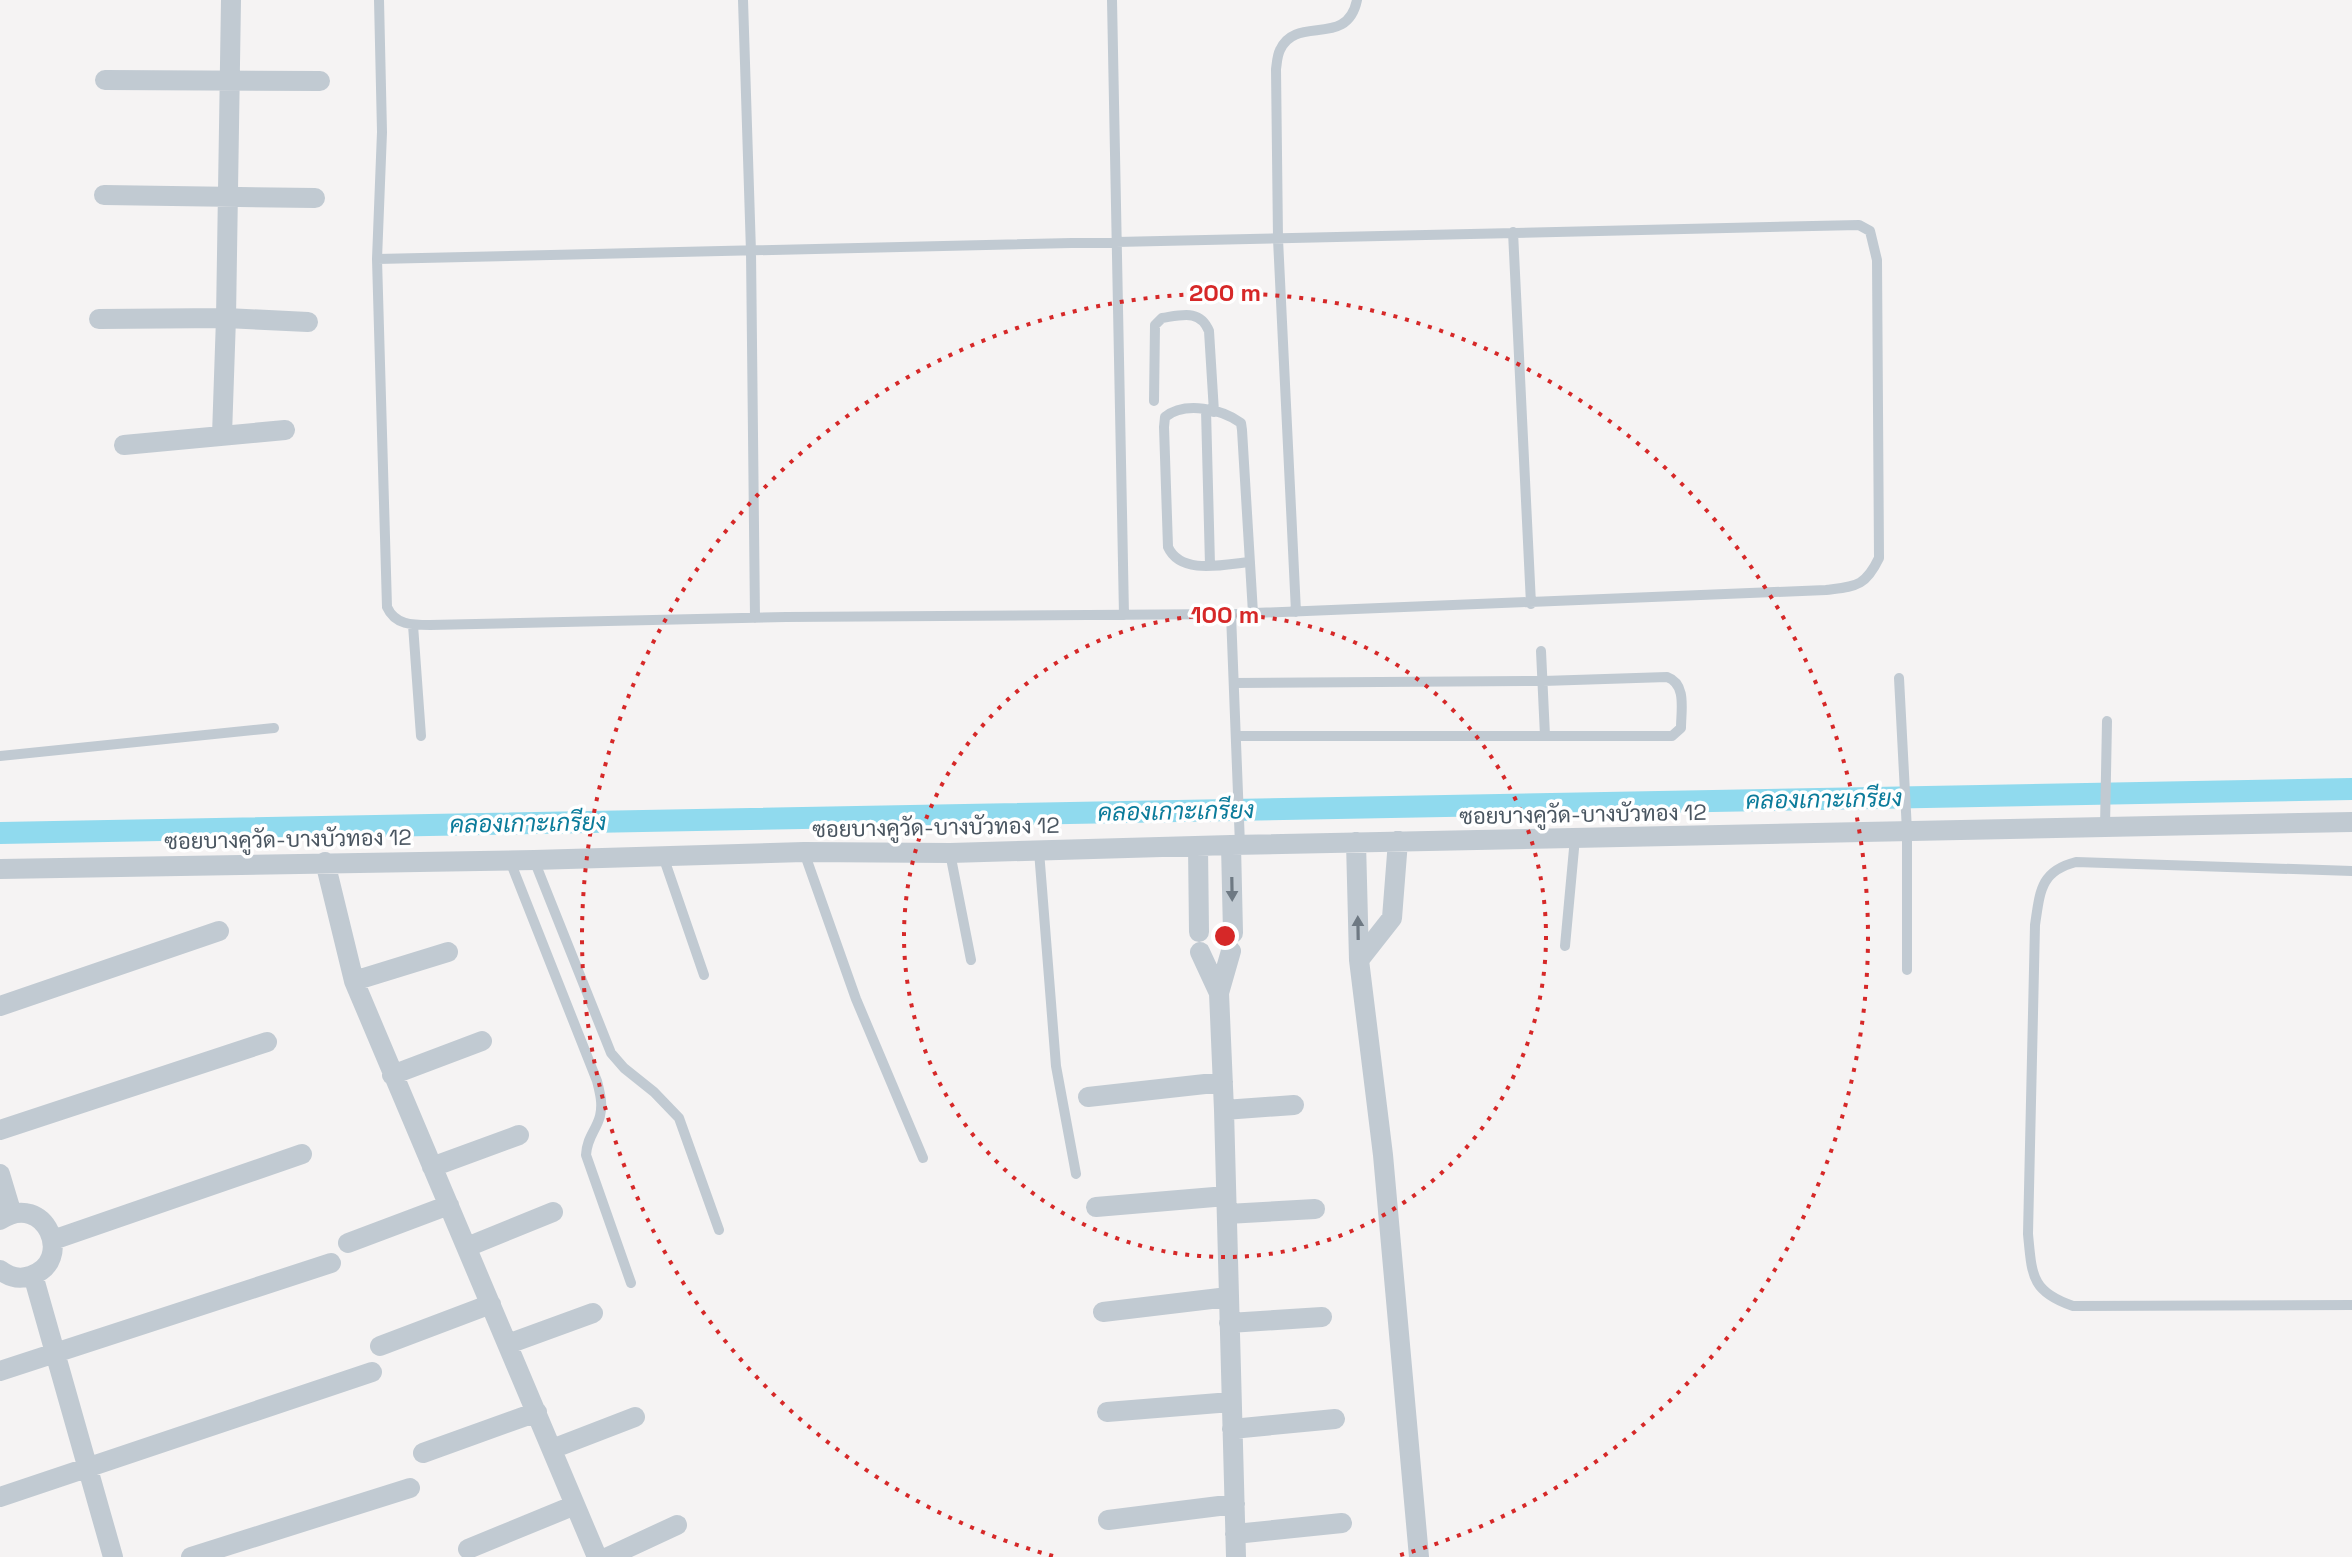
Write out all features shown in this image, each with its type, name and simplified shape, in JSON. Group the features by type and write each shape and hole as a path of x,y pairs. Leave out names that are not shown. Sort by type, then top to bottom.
{"street":[{"path":"222,435 231,0"},
{"path":"105,80 320,81"},
{"path":"104,195 315,198"},
{"path":"99,319 226,318 308,322"},
{"path":"124,445 285,430"},
{"name":"ซอยบางคูวัด-บางบัวทอง 12","path":"0,869 510,861 804,852 950,853 2352,822"},
{"path":"1359,960 1392,918 1398,841"},
{"path":"1356,842 1359,960 1383,1155 1419,1557"},
{"path":"1236,845 1232,942 1219,993 1236,1557"},
{"path":"1198,846 1199,942 1219,993"},
{"path":"325,862 354,981 597,1557"},
{"path":"0,1006 219,931"},
{"path":"354,981 448,952"},
{"path":"392,1075 482,1041"},
{"path":"0,1130 267,1042"},
{"path":"1088,1097 1223,1082"},
{"path":"1224,1110 1294,1105"},
{"path":"432,1167 519,1135"},
{"path":"53,1240 302,1154"},
{"path":"0,1174 6,1217 34,1215 49,1230 53,1240 49,1261 33,1275 12,1277 0,1270"},
{"path":"348,1243 449,1205"},
{"path":"1096,1207 1227,1205 1315,1209"},
{"path":"467,1247 553,1212"},
{"path":"0,1371 331,1263"},
{"path":"33,1275 113,1557"},
{"path":"1103,1312 1228,1297"},
{"path":"380,1346 491,1304"},
{"path":"508,1344 593,1313"},
{"path":"1229,1323 1322,1317"},
{"path":"0,1497 372,1372"},
{"path":"1107,1412 1231,1402"},
{"path":"423,1453 537,1412"},
{"path":"552,1449 635,1417"},
{"path":"1232,1429 1335,1419"},
{"path":"191,1557 410,1488"},
{"path":"1108,1520 1235,1504"},
{"path":"468,1549 575,1505"},
{"path":"1235,1534 1342,1523"},
{"path":"608,1557 677,1525"}],"lane":[{"path":"377,259 1859,225 1870,231 1877,260 1879,558 1870,576 1860,583 1826,590 1531,604 1231,614 755,618 413,625 400,622 391,616 387,607 377,259 382,132 379,0"},
{"path":"743,0 751,252 755,618"},
{"path":"1112,0 1124,615"},
{"path":"1296,612 1278,239 1276,69 1280,50 1289,37 1346,24 1357,0"},
{"path":"1513,232 1531,604"},
{"path":"1154,401 1155,325 1162,318 1196,315 1205,321 1209,331 1210,565"},
{"path":"1250,562 1192,566 1170,554 1164,427 1165,417 1174,410 1186,408 1225,413 1241,423 1250,562 1253,613"},
{"path":"1231,614 1238,816 1236,845"},
{"path":"413,625 421,736"},
{"path":"1541,651 1545,736"},
{"path":"1234,683 1667,677 1677,680 1680,686 1681,728 1672,736 1236,736"},
{"path":"1899,678 1907,831 1907,970"},
{"path":"2105,827 2107,721"},
{"path":"0,756 274,728"},
{"path":"1565,946 1575,838"},
{"path":"1039,851 1056,1066 1076,1174"},
{"path":"804,852 856,999 923,1158"},
{"path":"950,853 971,960"},
{"path":"663,856 704,975"},
{"path":"534,860 611,1053 679,1118 719,1230"},
{"path":"510,861 597,1081 601,1099 600,1116 587,1141 586,1155 631,1283"},
{"path":"2352,871 2076,862 2058,867 2048,876 2041,889 2035,925 2028,1234 2031,1271 2040,1289 2052,1299 2073,1306 2352,1305"}],"waterway":[{"name":"คลองเกาะเกรียง","path":"0,833 2352,789"}]}
